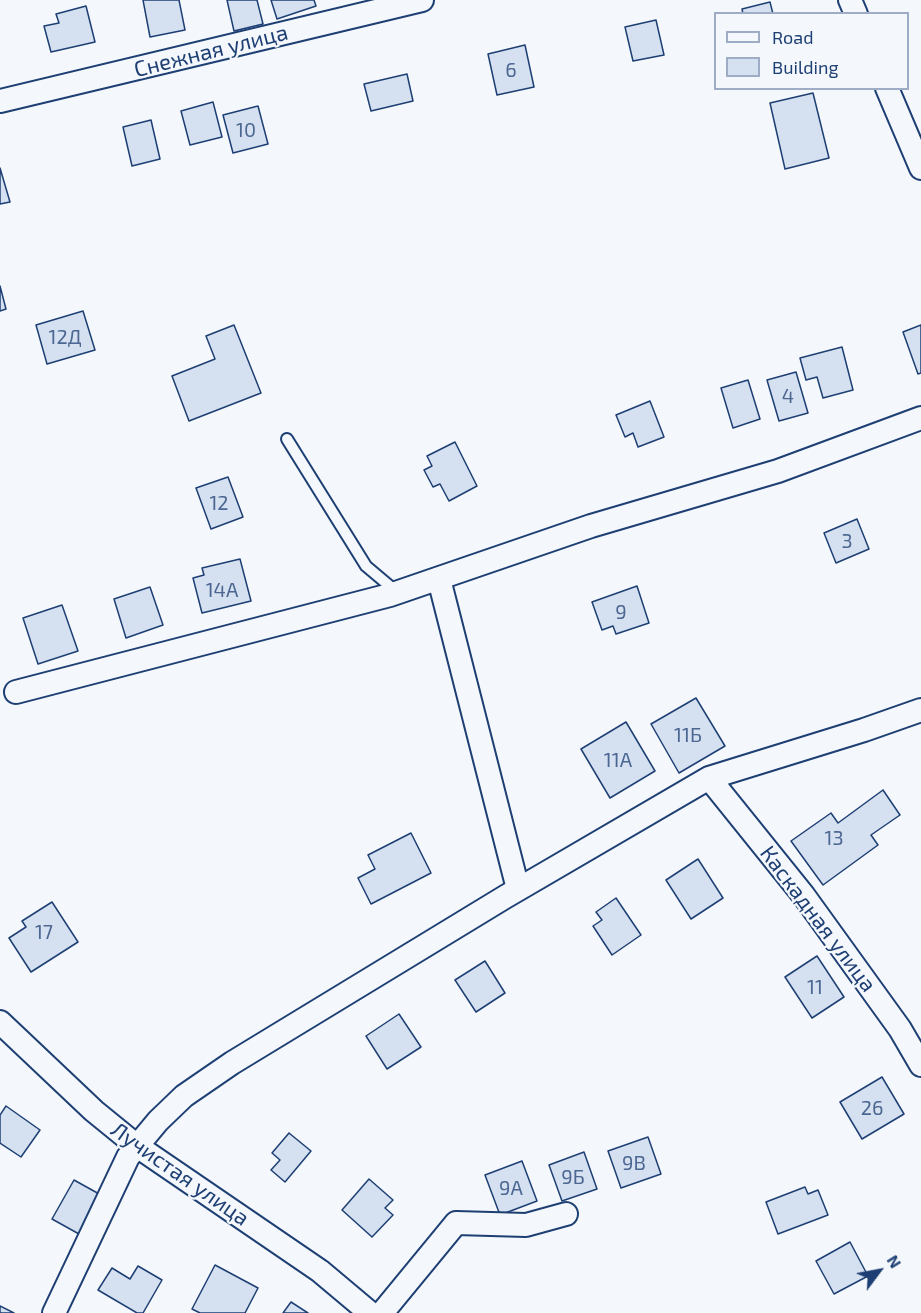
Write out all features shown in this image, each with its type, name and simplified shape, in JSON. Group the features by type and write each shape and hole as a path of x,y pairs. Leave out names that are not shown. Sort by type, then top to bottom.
{"street":[{"name":"Снежная улица","path":"0,101 422,0"},
{"path":"888,90 921,168"},
{"path":"16,692 398,593 591,526 778,471 921,418"},
{"path":"439,579 518,890"},
{"path":"54,1313 128,1157 158,1121 184,1096 232,1063 518,890 709,778 921,710"},
{"name":"Каскадная улица","path":"709,778 804,896 900,1029 921,1065"},
{"name":"Лучистая улица","path":"0,1022 94,1112 137,1146 320,1272 370,1313"},
{"path":"382,1313 456,1223 526,1225 566,1214"}],"lane":[{"path":"287,439 366,566 398,593"}],"building":[{"path":"143,0 179,0 185,30 150,37"},
{"path":"227,0 257,0 263,24 234,31"},
{"path":"271,0 314,0 316,6 277,19"},
{"path":"770,2 772,12 743,12 742,9"},
{"path":"86,6 95,42 51,52 44,26 59,23 56,14"},
{"path":"656,20 664,55 633,61 625,27"},
{"path":"525,45 534,87 497,95 488,54"},
{"path":"407,74 413,101 371,111 364,84"},
{"path":"813,93 829,158 785,169 770,103"},
{"path":"213,102 222,137 190,145 181,111"},
{"path":"258,106 268,144 233,153 223,115"},
{"path":"151,120 160,159 132,166 123,127"},
{"path":"0,168 10,202 0,204"},
{"path":"0,286 6,309 0,311"},
{"path":"83,311 95,350 47,364 36,325"},
{"path":"234,325 261,393 189,421 172,376 215,359 206,336"},
{"path":"921,325 921,373 918,374 903,332"},
{"path":"842,347 853,390 823,398 817,377 806,380 800,358"},
{"path":"796,372 808,413 779,421 767,380"},
{"path":"748,380 760,419 733,428 721,388"},
{"path":"650,401 664,437 638,447 633,433 625,437 616,415"},
{"path":"455,442 477,486 449,501 440,484 433,487 424,470 432,466 427,456"},
{"path":"228,477 243,517 211,529 196,488"},
{"path":"857,519 869,549 836,563 824,533"},
{"path":"240,559 251,601 202,613 193,578 204,575 202,568"},
{"path":"637,586 649,623 616,634 613,626 602,630 592,602"},
{"path":"150,587 163,625 126,638 114,599"},
{"path":"62,605 78,651 38,664 23,618"},
{"path":"696,698 725,746 679,773 651,724"},
{"path":"626,722 655,771 610,798 581,749"},
{"path":"883,790 900,815 871,835 878,845 823,885 791,841 831,813 838,823"},
{"path":"411,833 431,873 371,904 358,878 375,869 368,855"},
{"path":"698,859 723,898 691,919 666,880"},
{"path":"616,898 641,935 612,955 593,926 602,920 596,912"},
{"path":"52,902 78,942 31,972 9,938 26,927 22,921"},
{"path":"817,956 844,997 812,1018 785,977"},
{"path":"485,961 505,993 476,1012 455,980"},
{"path":"399,1014 421,1047 387,1069 366,1036"},
{"path":"882,1077 904,1114 862,1139 840,1102"},
{"path":"6,1106 40,1130 21,1157 0,1143 0,1115"},
{"path":"289,1133 311,1151 285,1182 271,1170 280,1160 272,1153"},
{"path":"648,1137 661,1174 621,1188 608,1151"},
{"path":"584,1152 597,1189 562,1201 549,1165"},
{"path":"522,1161 537,1201 500,1215 485,1175"},
{"path":"369,1179 393,1200 385,1208 393,1215 372,1237 342,1210"},
{"path":"74,1180 101,1195 79,1234 52,1219"},
{"path":"805,1187 808,1194 818,1190 828,1215 778,1234 766,1202"},
{"path":"850,1242 868,1276 834,1294 816,1261"},
{"path":"215,1265 258,1288 245,1313 200,1313 192,1309"},
{"path":"138,1266 162,1280 143,1313 137,1313 98,1290 112,1268 130,1279"},
{"path":"291,1302 308,1313 283,1313"},
{"path":"0,1306 14,1313 0,1313"}]}
